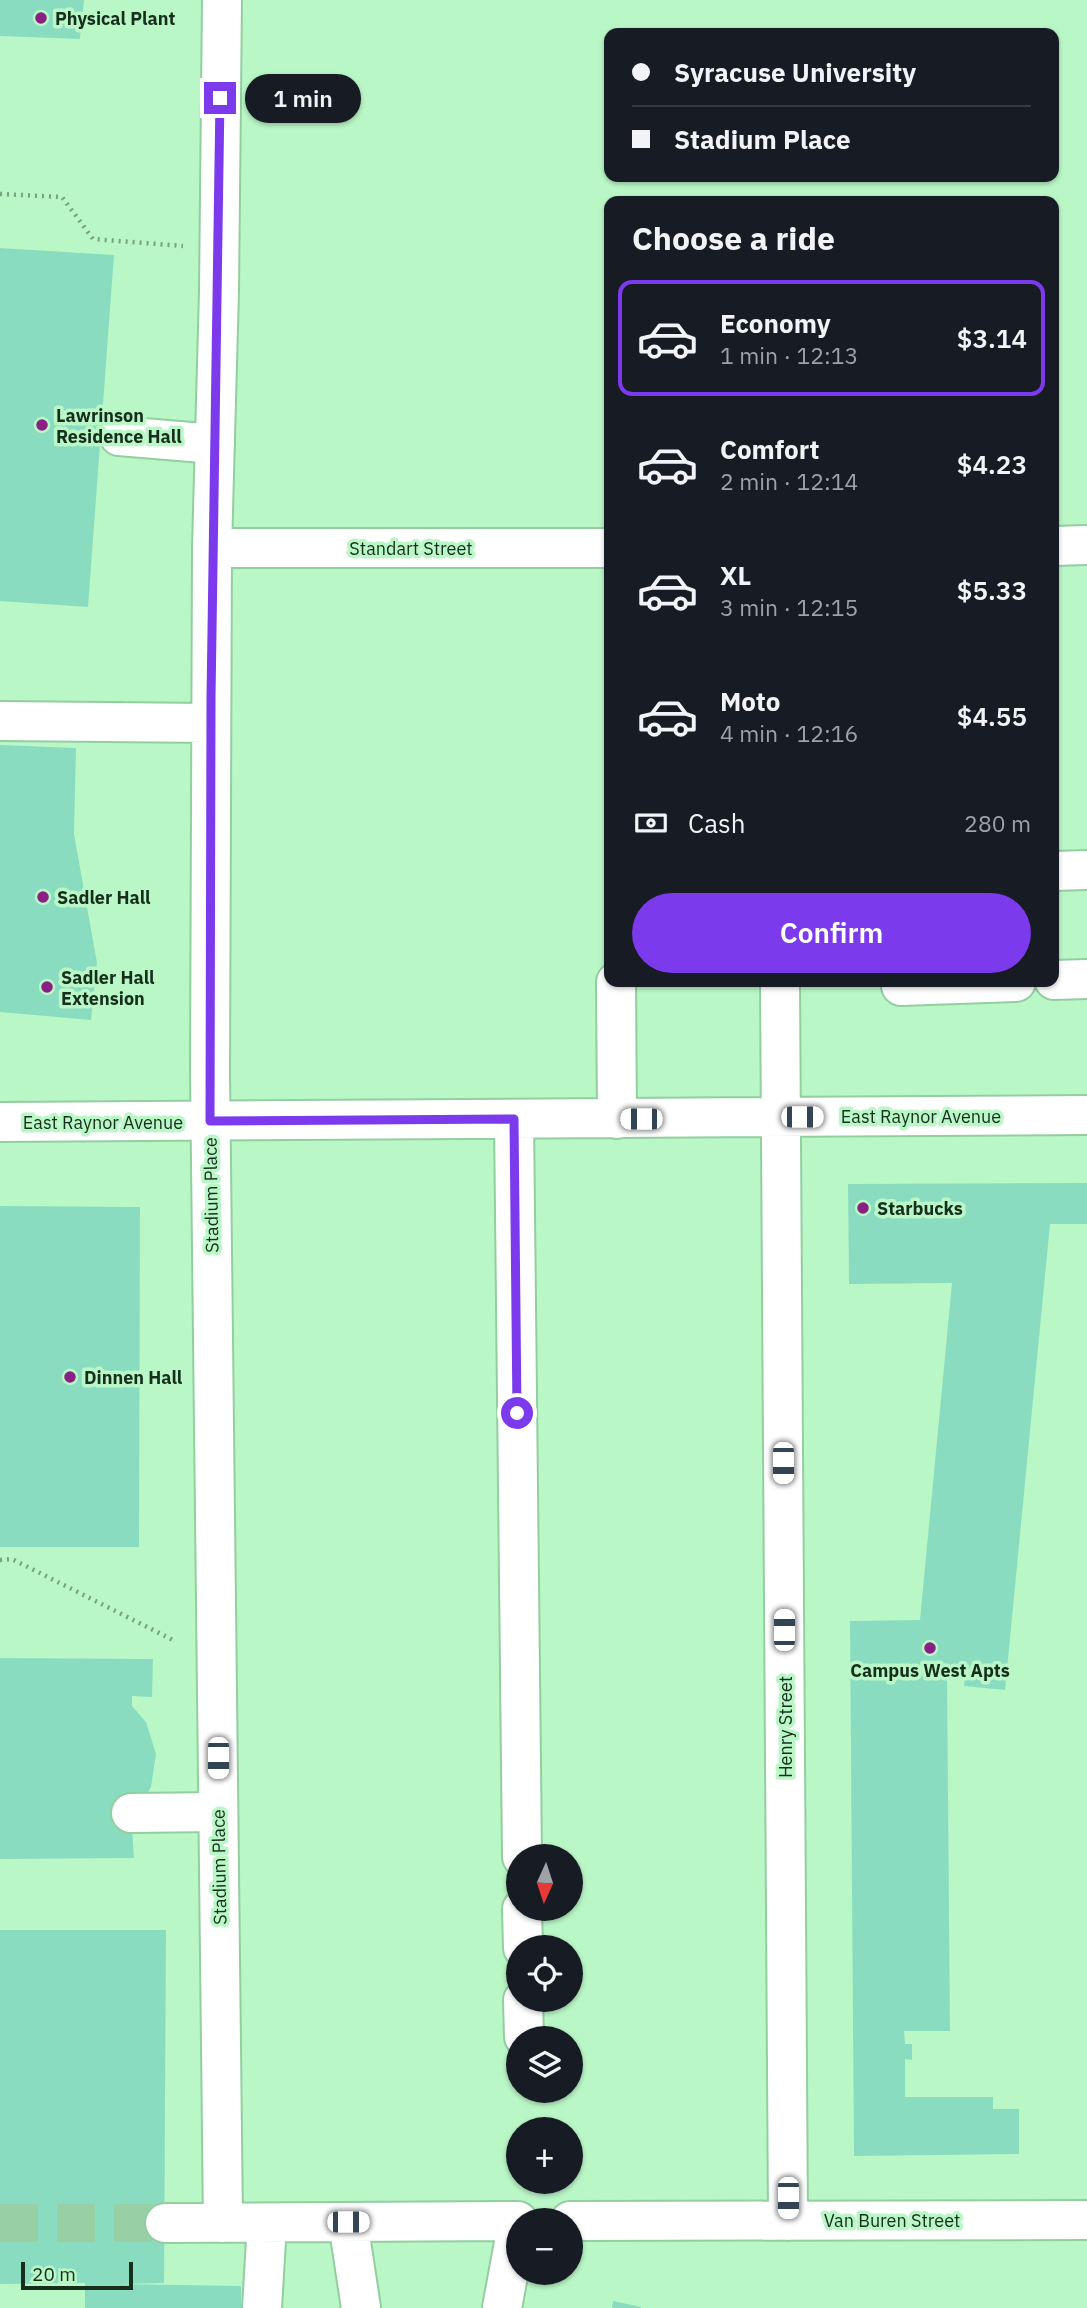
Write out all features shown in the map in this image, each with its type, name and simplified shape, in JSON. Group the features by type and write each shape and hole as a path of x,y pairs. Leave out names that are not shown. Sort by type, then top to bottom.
{"street":[{"name":"Stadium Place","path":"222,0 212,548 210,1121 223,2223"},
{"path":"119,436 215,444"},
{"path":"1059,546 1087,545"},
{"name":"Standart Street","path":"212,548 604,548"},
{"path":"0,721 211,723"},
{"path":"1059,871 1087,870"},
{"path":"1059,980 1087,979"},
{"path":"616,987 617,1119"},
{"name":"Henry Street","path":"780,987 788,2221"},
{"name":"East Raynor Avenue","path":"0,1122 1087,1115"},
{"path":"514,1119 522,1844"},
{"path":"131,1813 218,1812"},
{"name":"Van Buren Street","path":"583,2221 1087,2220"},
{"path":"165,2223 506,2221"},
{"path":"348,2222 361,2308"},
{"path":"262,2308 267,2223"},
{"path":"502,2308 506,2285"}],"path":[{"path":"0,194 62,197 93,239 219,249"},
{"path":"0,1560 12,1559 175,1640"}],"building":[{"name":"Physical Plant","path":"0,0 84,0 80,39 0,36"},
{"path":"0,248 114,255 88,607 0,601"},
{"name":"Sadler Hall","path":"0,745 76,748 74,834 97,963 91,1020 0,1012"},
{"name":"Campus West Apts","path":"1087,1183 1087,1224 1050,1224 1005,1690 964,1686 965,1676 947,1675 950,2031 904,2031 905,2044 912,2044 912,2060 905,2059 905,2097 993,2097 993,2109 1019,2109 1019,2154 854,2156 850,1621 920,1620 952,1283 849,1284 848,1184"},
{"name":"Dinnen Hall","path":"0,1206 140,1207 139,1547 0,1547"},
{"path":"0,1658 153,1659 152,1697 132,1696 132,1706 146,1722 156,1754 151,1787 144,1800 131,1813 134,1858 0,1859"},
{"path":"0,1930 166,1930 164,2283 117,2284 241,2286 241,2308 85,2308 85,2283 0,2284"},
{"path":"613,2301 641,2307 641,2308 612,2308"}],"tunnel":[{"path":"0,2223 165,2223"}],"place":[{"name":"Physical Plant","path":"41,18"},
{"name":"Lawrinson Residence Hall","path":"42,425"},
{"name":"Sadler Hall","path":"43,897"},
{"name":"Sadler Hall Extension","path":"47,987"},
{"name":"Starbucks","path":"863,1208"},
{"name":"Dinnen Hall","path":"70,1377"},
{"name":"Campus West Apts","path":"930,1648"}],"route":[{"path":"220,98 219,292 212,548 210,1121 514,1119 517,1413"}]}
